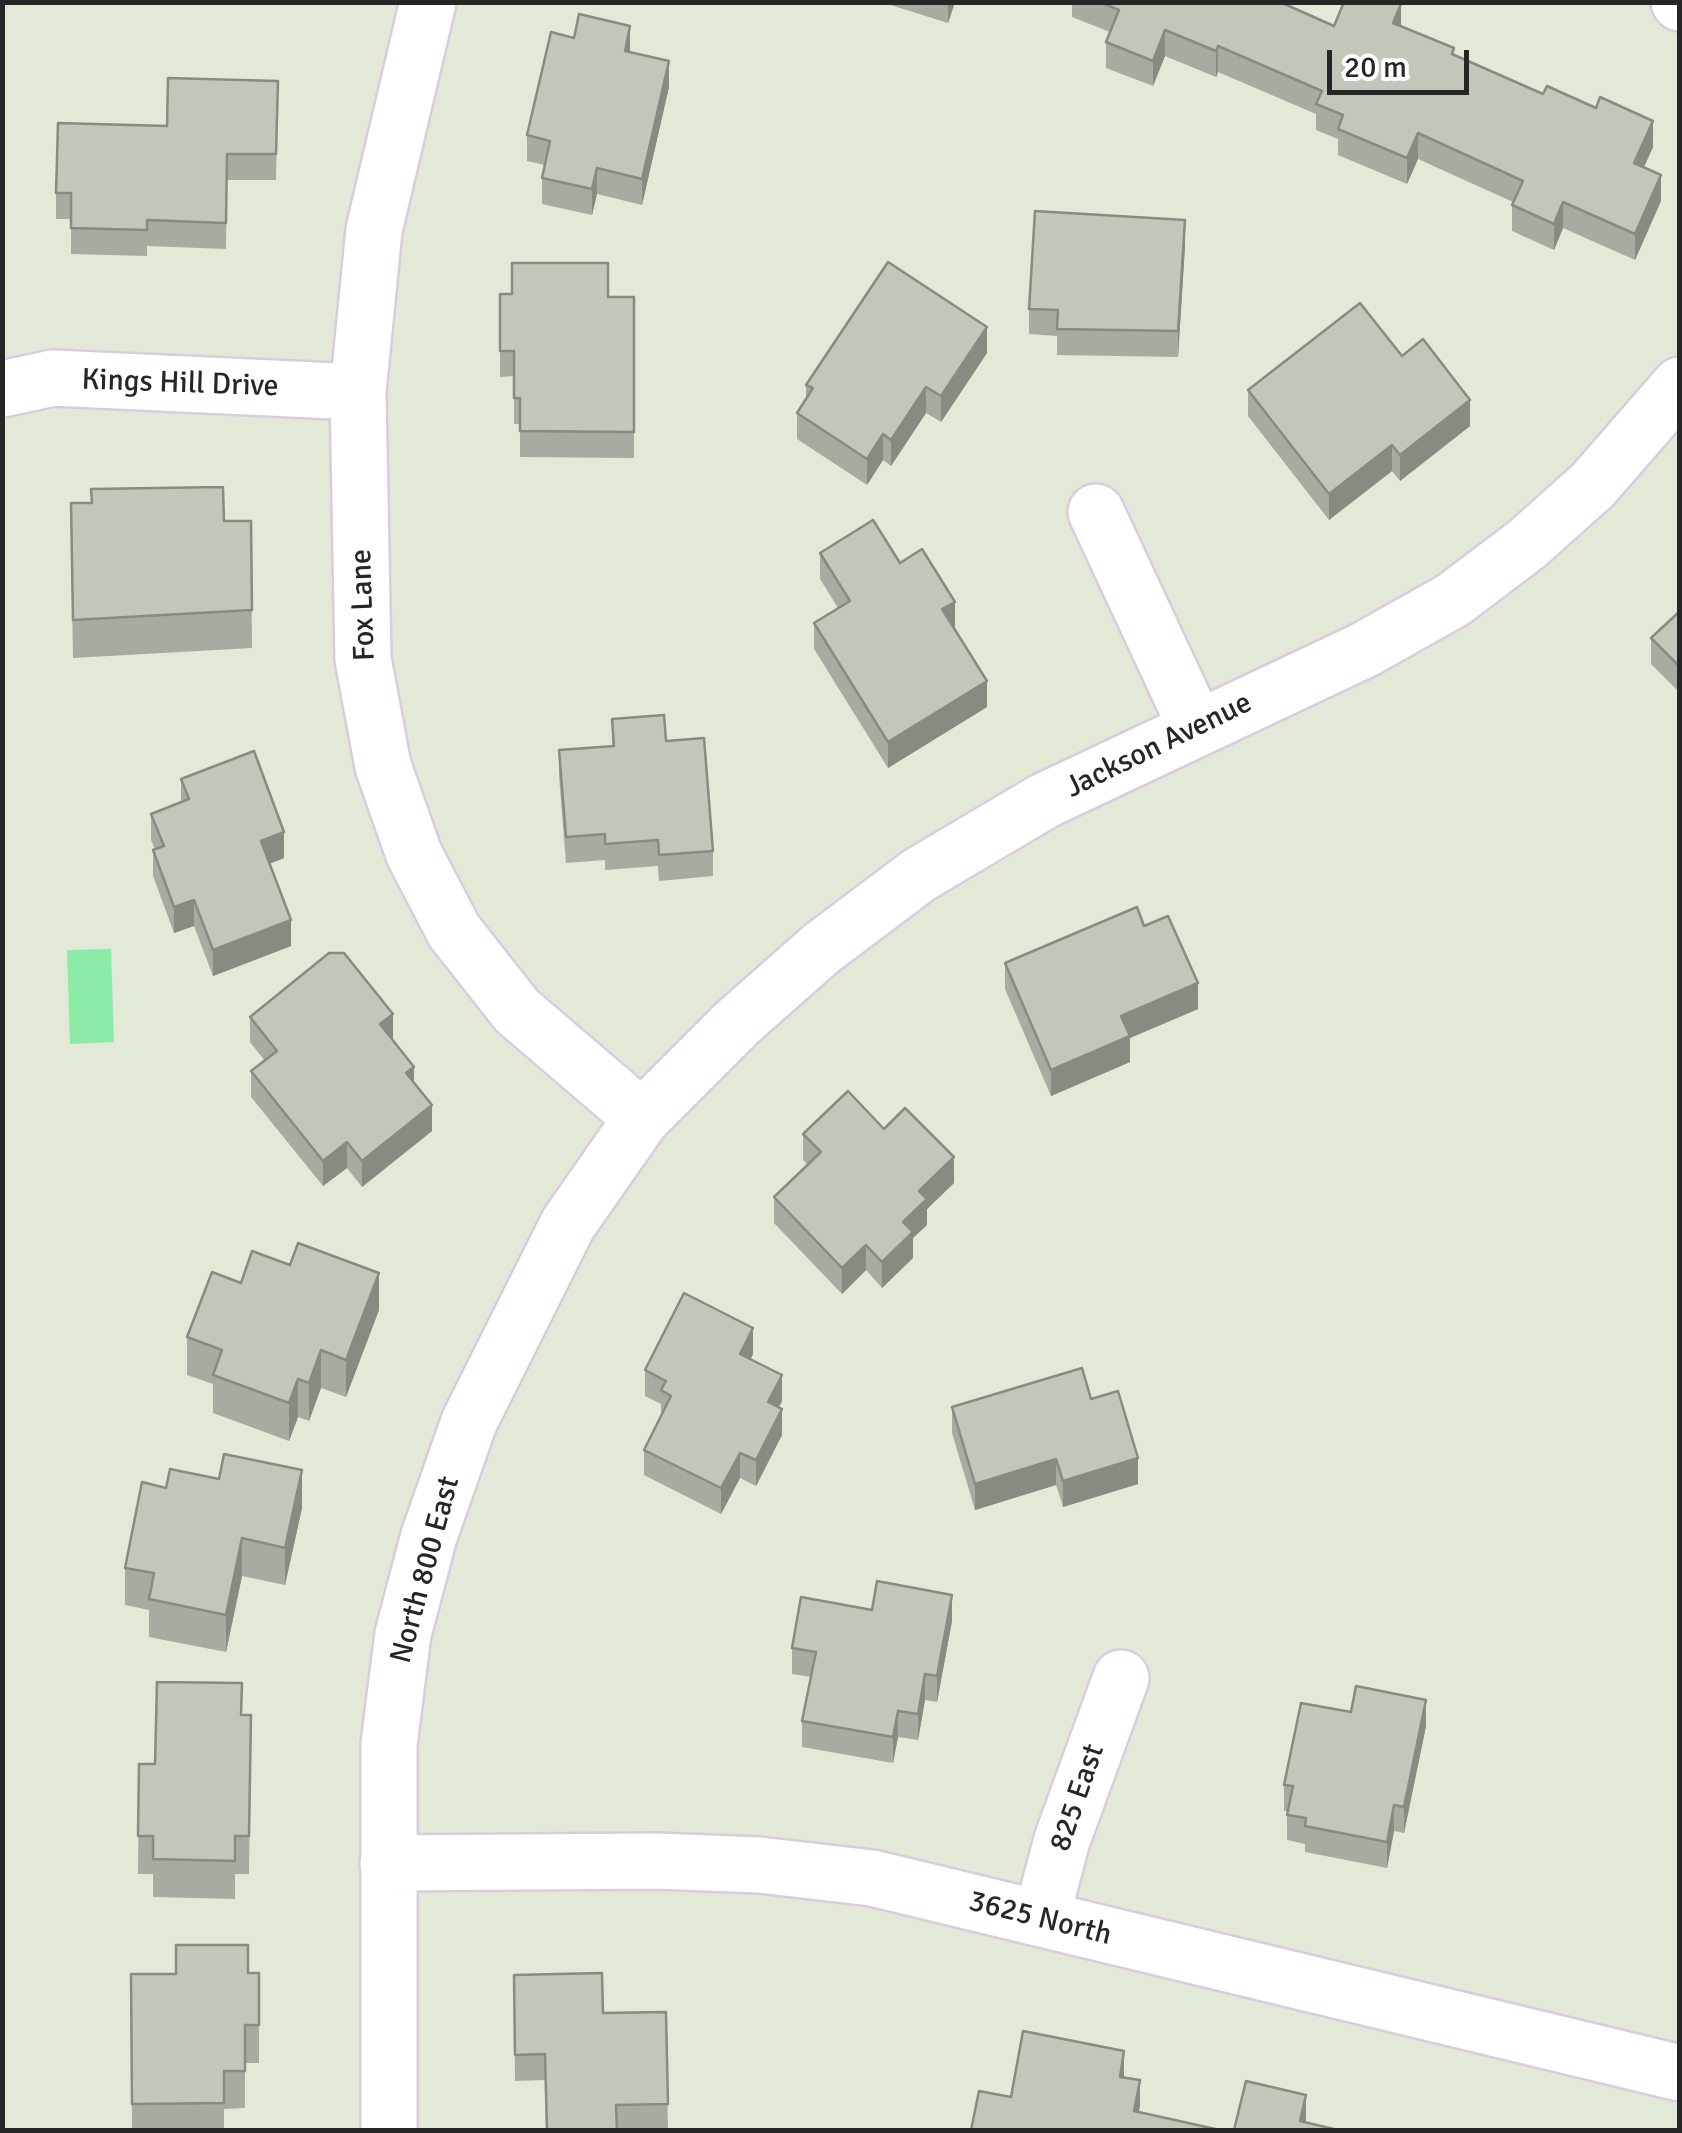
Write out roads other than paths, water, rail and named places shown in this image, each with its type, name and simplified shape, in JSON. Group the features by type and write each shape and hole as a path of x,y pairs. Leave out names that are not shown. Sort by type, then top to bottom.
{"street":[{"name":"Fox Lane","path":"428,2 374,230 358,392 363,659 383,766 414,854 454,931 517,1011 642,1118"},
{"name":"Kings Hill Drive","path":"2,389 53,378 358,392"},
{"name":"Jackson Avenue","path":"642,1118 737,1023 822,948 919,875 1044,801 1364,650 1453,600 1527,544 1593,485 1680,385"},
{"path":"1096,512 1196,727"},
{"name":"North 800 East","path":"388,2130 388,1744 402,1634 429,1536 469,1422 568,1224 642,1118"},
{"name":"825 East","path":"1041,1920 1062,1840 1121,1678"},
{"name":"3625 North","path":"388,1863 759,1865 872,1878 1680,2073"}]}
